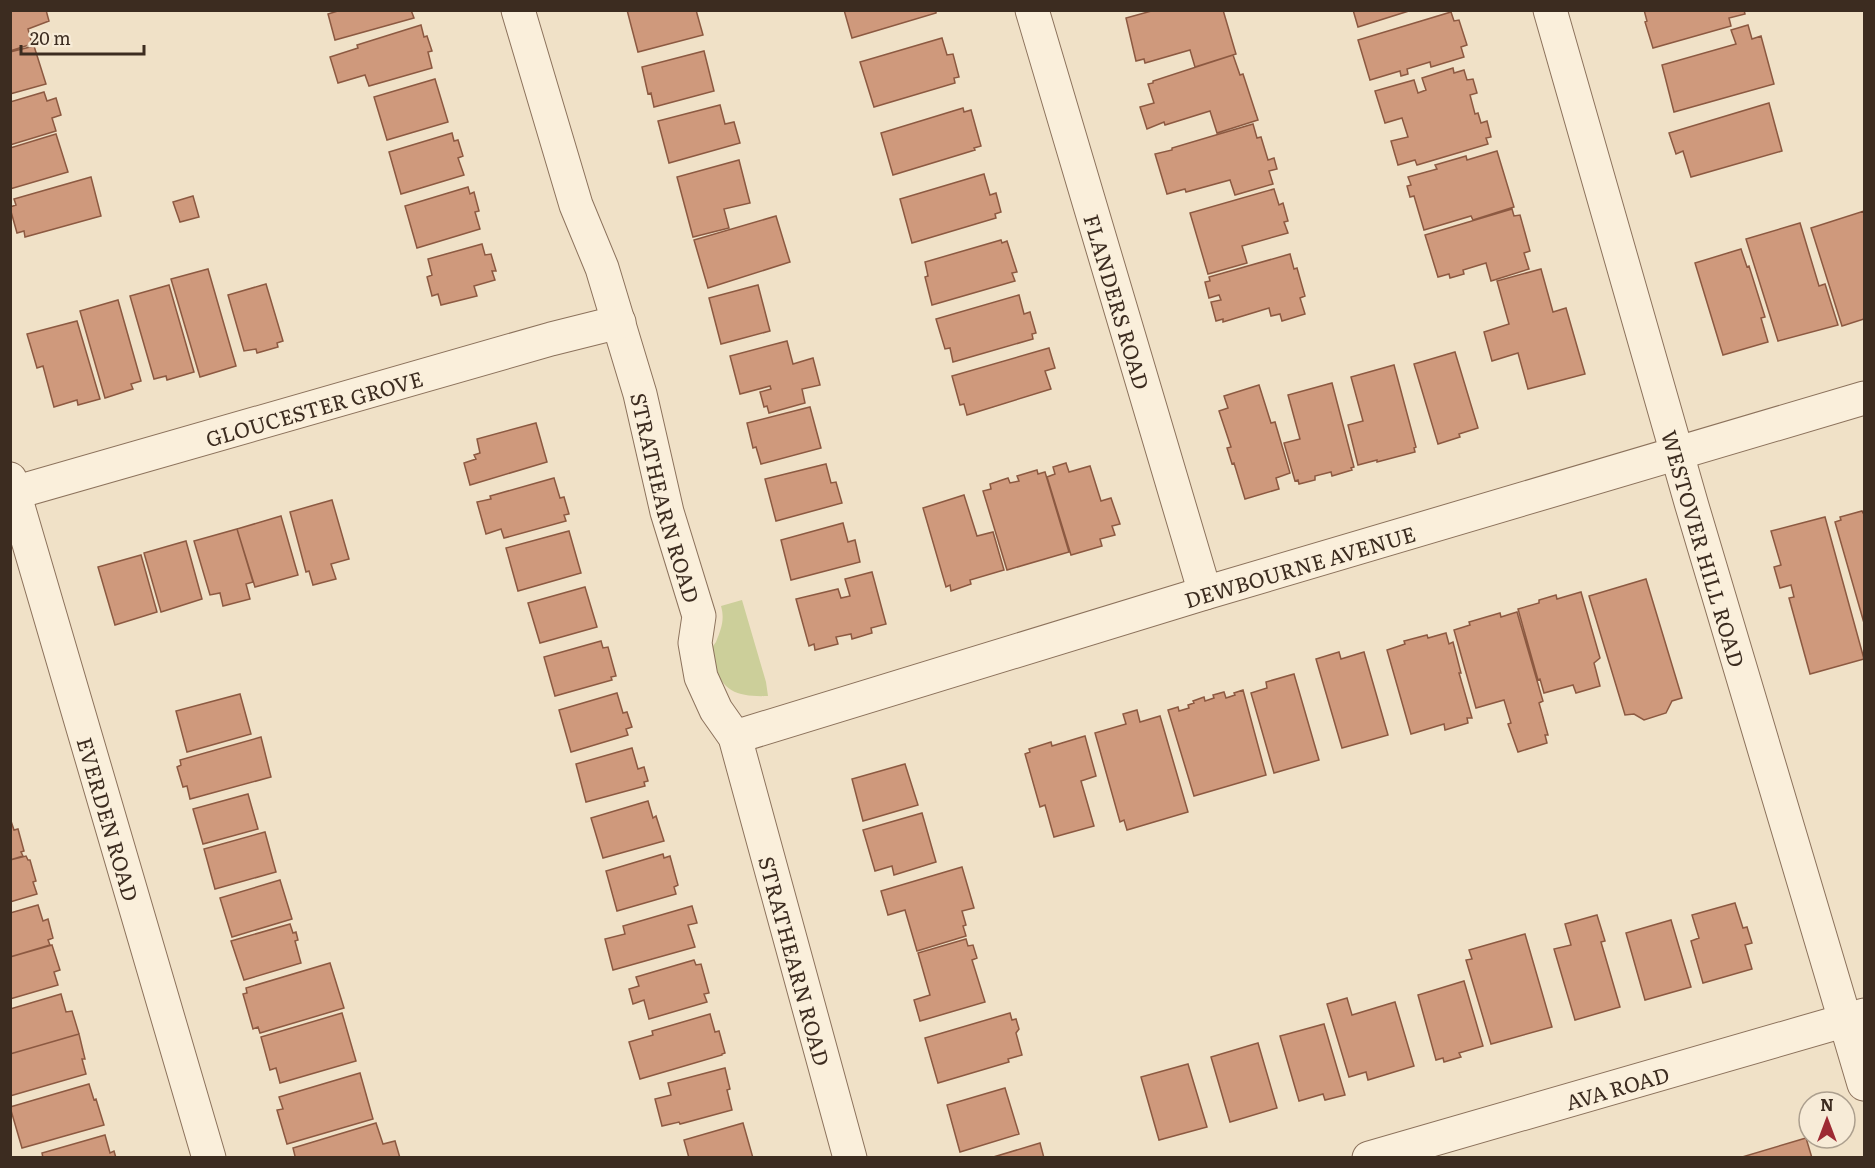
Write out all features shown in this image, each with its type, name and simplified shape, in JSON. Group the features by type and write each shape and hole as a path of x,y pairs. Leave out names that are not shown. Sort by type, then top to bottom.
{"street":[{"name":"STRATHEARN ROAD","path":"518,10 576,205 602,268 640,394 667,512 699,616 695,643 701,677 716,710 735,737 850,1158"},
{"name":"FLANDERS ROAD","path":"1032,10 1205,593"},
{"name":"WESTOVER HILL ROAD","path":"1550,10 1699,529 1856,1018 1864,1084"},
{"name":"GLOUCESTER GROVE","path":"12,489 619,322"},
{"name":"DEWBOURNE AVENUE","path":"735,737 1205,593 1864,398"},
{"name":"EVERDEN ROAD","path":"12,489 209,1158"},
{"name":"AVA ROAD","path":"1369,1158 1856,1018"}],"green space":[{"path":"742,600 768,696 749,696 727,687 718,674 713,657 712,648 722,624 721,606"}],"building":[{"path":"10,10 46,10 49,21 28,29 32,44 10,51"},
{"path":"341,10 411,10 414,18 335,40 328,14"},
{"path":"627,10 696,10 703,35 638,52"},
{"path":"844,10 936,10 936,13 852,38"},
{"path":"1155,10 1223,10 1236,54 1195,67 1190,50 1145,63 1144,59 1136,61 1126,18"},
{"path":"1353,10 1412,10 1358,27"},
{"path":"1644,10 1744,10 1745,14 1729,18 1731,26 1653,48"},
{"path":"1451,12 1454,21 1459,20 1467,45 1461,47 1464,57 1431,67 1430,62 1407,69 1408,74 1401,76 1400,71 1370,80 1358,40"},
{"path":"421,25 424,37 427,36 432,51 428,52 432,68 369,86 365,75 338,83 330,57 358,48 357,45"},
{"path":"1748,25 1752,39 1761,36 1774,84 1674,112 1662,65 1736,44 1731,30"},
{"path":"942,38 947,55 953,54 959,77 954,78 955,83 874,107 860,62"},
{"path":"34,46 46,84 10,94 10,52"},
{"path":"704,51 714,91 654,107 651,93 648,94 642,67"},
{"path":"1233,55 1240,75 1243,74 1258,120 1217,133 1210,111 1165,125 1164,122 1147,129 1140,107 1154,103 1148,84"},
{"path":"1453,68 1454,73 1464,70 1467,80 1473,79 1477,93 1470,95 1475,114 1478,113 1481,123 1487,121 1491,137 1486,138 1488,144 1417,165 1415,160 1398,165 1391,141 1408,137 1402,118 1385,123 1375,91 1414,80 1418,93 1426,90 1422,78"},
{"path":"435,79 448,122 387,140 374,97"},
{"path":"44,92 47,101 56,98 61,115 52,118 56,131 10,145 10,102"},
{"path":"1769,103 1782,151 1691,177 1683,151 1676,154 1669,133"},
{"path":"720,105 725,124 734,122 740,143 669,163 658,121"},
{"path":"963,108 964,112 971,110 981,146 974,148 975,150 893,175 881,133"},
{"path":"1253,124 1257,138 1261,137 1268,160 1274,158 1277,169 1269,171 1273,184 1235,195 1230,180 1186,192 1185,189 1167,194 1155,154"},
{"path":"452,133 454,141 458,140 463,156 458,158 464,175 401,194 389,152"},
{"path":"56,134 68,172 10,189 10,148"},
{"path":"1497,151 1514,207 1473,220 1471,216 1424,230 1414,196 1410,197 1407,186 1411,185 1408,177 1437,169 1435,165 1466,156 1467,160"},
{"path":"739,160 750,203 724,209 729,228 693,237 677,177"},
{"path":"984,174 990,195 996,193 1001,212 995,214 996,218 912,243 900,199"},
{"path":"91,177 101,216 25,237 24,231 17,233 10,208 16,205 14,199"},
{"path":"468,187 470,194 474,192 479,211 475,212 480,229 417,248 405,206"},
{"path":"1274,189 1279,205 1283,203 1288,221 1284,222 1288,233 1242,246 1247,263 1208,274 1190,213"},
{"path":"193,196 199,217 180,222 173,202"},
{"path":"1512,209 1514,216 1520,215 1530,251 1524,253 1529,269 1491,281 1486,263 1463,270 1464,274 1450,278 1449,274 1438,277 1425,235"},
{"path":"1864,211 1864,319 1842,326 1811,228"},
{"path":"776,216 790,262 708,288 694,240"},
{"path":"1800,223 1819,286 1825,284 1838,325 1778,341 1746,239"},
{"path":"1001,240 1002,243 1007,241 1017,272 1012,273 1015,281 932,305 925,277 928,276 925,262"},
{"path":"482,244 485,255 491,254 496,271 492,271 495,280 474,286 477,296 441,305 438,294 432,296 427,277 432,275 428,259"},
{"path":"1741,249 1747,267 1749,266 1765,317 1761,318 1768,342 1723,355 1695,263"},
{"path":"1290,254 1294,269 1297,268 1305,296 1300,298 1305,314 1282,321 1280,314 1271,316 1269,308 1223,322 1223,319 1216,321 1211,302 1221,300 1219,295 1209,298 1205,282 1210,281 1209,277"},
{"path":"208,269 236,366 200,377 171,279"},
{"path":"1541,269 1553,312 1566,308 1585,374 1528,389 1518,353 1492,361 1484,332 1509,324 1497,281"},
{"path":"266,284 283,341 277,343 278,347 257,353 256,349 244,351 228,295"},
{"path":"169,285 194,372 167,380 166,376 154,379 130,296"},
{"path":"758,285 770,331 721,344 709,298"},
{"path":"1019,295 1024,314 1030,312 1036,333 1032,334 1033,339 953,362 950,348 945,349 936,319"},
{"path":"118,300 141,381 131,384 133,389 105,398 80,311"},
{"path":"77,321 100,399 78,405 77,400 54,407 43,366 37,368 27,334"},
{"path":"787,341 793,364 813,358 820,385 802,389 805,403 769,413 767,406 764,407 760,392 771,389 770,386 740,394 730,356"},
{"path":"1049,348 1055,368 1045,371 1051,389 967,415 964,404 960,405 952,376"},
{"path":"1455,352 1478,428 1438,444 1414,364"},
{"path":"1394,365 1416,447 1415,452 1358,465 1348,425 1363,421 1351,377"},
{"path":"1332,383 1354,467 1351,468 1352,470 1332,476 1331,472 1315,476 1315,480 1299,484 1298,480 1295,481 1284,443 1300,439 1288,395"},
{"path":"1259,385 1271,423 1275,422 1290,473 1276,478 1279,489 1245,499 1227,448 1231,447 1219,411 1228,408 1224,396"},
{"path":"810,407 821,448 761,464 756,447 753,448 747,423"},
{"path":"536,423 547,462 470,485 464,463 476,459 474,455 480,453 477,439"},
{"path":"1066,463 1069,472 1090,466 1101,501 1111,498 1120,524 1112,526 1115,535 1100,539 1102,546 1071,555 1047,477 1055,474 1053,467"},
{"path":"826,464 831,483 836,482 842,503 776,521 765,479"},
{"path":"1037,470 1038,474 1045,472 1069,552 1007,570 983,491 991,489 990,484 1008,478 1010,483 1019,481 1017,476"},
{"path":"554,478 560,498 564,497 569,514 564,515 566,521 504,538 501,529 486,534 477,502 491,499 490,496"},
{"path":"964,495 977,536 993,532 1004,570 970,580 971,584 951,591 950,585 946,587 923,508"},
{"path":"332,500 349,559 331,564 336,579 313,585 309,571 306,572 290,512"},
{"path":"1862,511 1864,513 1864,623 1835,522 1841,520 1840,517"},
{"path":"281,516 298,575 255,587 237,529"},
{"path":"1825,517 1864,659 1810,674 1789,598 1794,597 1791,585 1780,588 1774,567 1781,565 1771,531"},
{"path":"843,523 848,542 855,540 860,562 791,580 781,540"},
{"path":"237,529 253,582 246,584 250,599 223,606 220,593 210,595 194,541"},
{"path":"569,531 581,573 518,591 506,548"},
{"path":"186,541 202,599 161,612 144,553"},
{"path":"141,555 157,612 115,625 98,567"},
{"path":"872,572 886,624 871,628 872,633 852,639 851,634 836,637 838,644 815,650 814,644 809,646 796,599 838,589 841,598 850,596 845,579"},
{"path":"1646,579 1682,698 1672,701 1666,713 1644,720 1634,714 1625,715 1589,596"},
{"path":"585,587 597,627 540,643 528,603"},
{"path":"1581,592 1600,658 1594,663 1600,686 1576,693 1573,685 1544,693 1540,679 1538,680 1518,609 1556,595 1557,599"},
{"path":"1517,612 1543,701 1539,703 1548,735 1545,735 1547,743 1518,752 1508,724 1511,723 1504,700 1476,708 1454,630 1470,625 1469,622 1500,613 1501,617"},
{"path":"1446,633 1449,644 1453,642 1472,718 1467,718 1468,723 1445,730 1444,724 1411,734 1387,650 1405,644 1404,641"},
{"path":"601,641 603,648 608,647 616,676 611,677 612,680 555,696 544,657"},
{"path":"1339,652 1341,659 1364,652 1388,735 1342,748 1316,659"},
{"path":"1294,674 1319,760 1274,773 1251,693 1267,688 1266,682"},
{"path":"1243,690 1266,775 1194,796 1168,710 1178,707 1179,711 1189,708 1188,705 1194,703 1193,701 1204,697 1205,701 1214,698 1213,695 1224,692 1226,698"},
{"path":"617,693 623,713 627,712 632,727 626,729 628,735 571,752 559,710"},
{"path":"240,694 251,734 187,752 176,711"},
{"path":"1137,710 1140,722 1160,716 1188,812 1127,830 1124,820 1120,822 1095,733 1126,724 1123,714"},
{"path":"1085,736 1096,776 1081,781 1094,826 1054,837 1045,805 1040,807 1025,754 1030,752 1029,749 1051,742 1052,746"},
{"path":"261,737 271,777 190,799 187,786 183,787 177,767 181,765 180,760"},
{"path":"632,748 638,769 644,767 648,781 644,782 645,786 586,802 576,764"},
{"path":"905,764 918,805 863,821 852,779"},
{"path":"248,794 258,829 203,844 193,809"},
{"path":"648,801 653,818 656,816 664,841 603,858 591,818"},
{"path":"922,813 936,862 894,875 892,866 875,871 863,830"},
{"path":"10,818 14,830 18,829 24,851 21,852 23,856 10,860"},
{"path":"265,832 276,872 215,889 204,849"},
{"path":"663,854 664,858 670,856 678,885 674,887 676,894 617,911 606,871"},
{"path":"26,856 30,860 37,894 10,902 10,860"},
{"path":"962,867 974,908 962,911 966,936 917,951 905,910 888,915 881,891"},
{"path":"280,880 292,919 232,937 220,898"},
{"path":"1735,903 1743,928 1747,927 1752,943 1745,945 1752,969 1703,983 1691,941 1699,938 1692,915"},
{"path":"38,905 43,921 48,919 53,938 48,940 50,945 10,957 10,913"},
{"path":"692,906 697,923 688,925 695,947 613,970 605,939 625,934 623,926"},
{"path":"1597,915 1605,941 1601,942 1620,1007 1575,1020 1554,949 1571,945 1565,924"},
{"path":"1671,920 1691,987 1645,1000 1626,933"},
{"path":"290,924 293,933 296,932 298,940 295,941 301,963 244,980 231,941"},
{"path":"1525,934 1552,1027 1491,1044 1466,960 1472,959 1469,950"},
{"path":"966,939 968,946 973,945 977,958 972,960 985,1002 920,1021 914,1000 930,995 918,953"},
{"path":"52,945 60,970 54,972 58,985 10,999 10,957"},
{"path":"694,960 696,965 701,964 709,993 704,994 707,1002 649,1019 644,1000 633,1004 629,989 639,986 636,977"},
{"path":"330,963 344,1008 260,1033 258,1027 253,1029 243,994 247,993 246,988"},
{"path":"1464,981 1483,1046 1459,1053 1461,1057 1444,1062 1443,1058 1436,1060 1418,995"},
{"path":"61,994 66,1012 72,1011 79,1034 10,1054 10,1009"},
{"path":"1347,998 1352,1015 1395,1002 1414,1066 1368,1080 1366,1072 1349,1077 1327,1004"},
{"path":"342,1013 356,1061 280,1083 276,1068 270,1070 261,1037"},
{"path":"1010,1013 1012,1020 1016,1019 1019,1029 1016,1033 1022,1055 1008,1059 1009,1062 938,1083 925,1038"},
{"path":"710,1014 715,1032 719,1031 725,1053 640,1079 629,1042 653,1035 652,1031"},
{"path":"1324,1024 1345,1095 1325,1100 1323,1094 1299,1101 1280,1036"},
{"path":"79,1034 86,1074 10,1096 10,1054"},
{"path":"1258,1043 1277,1108 1230,1122 1211,1057"},
{"path":"1188,1064 1207,1127 1159,1140 1141,1077"},
{"path":"725,1068 732,1110 680,1124 679,1122 662,1126 655,1099 671,1095 668,1083"},
{"path":"360,1073 373,1119 287,1144 277,1110 283,1109 279,1097"},
{"path":"89,1084 104,1125 22,1148 10,1107"},
{"path":"1005,1088 1019,1134 960,1152 947,1105"},
{"path":"376,1123 383,1144 395,1141 400,1158 291,1158 295,1156 293,1148"},
{"path":"743,1123 753,1158 689,1158 684,1140"},
{"path":"105,1135 110,1153 114,1151 116,1158 43,1158 42,1153"},
{"path":"1797,1141 1797,1150 1810,1150 1812,1158 1742,1158"},
{"path":"1040,1143 1044,1158 990,1158"}]}
